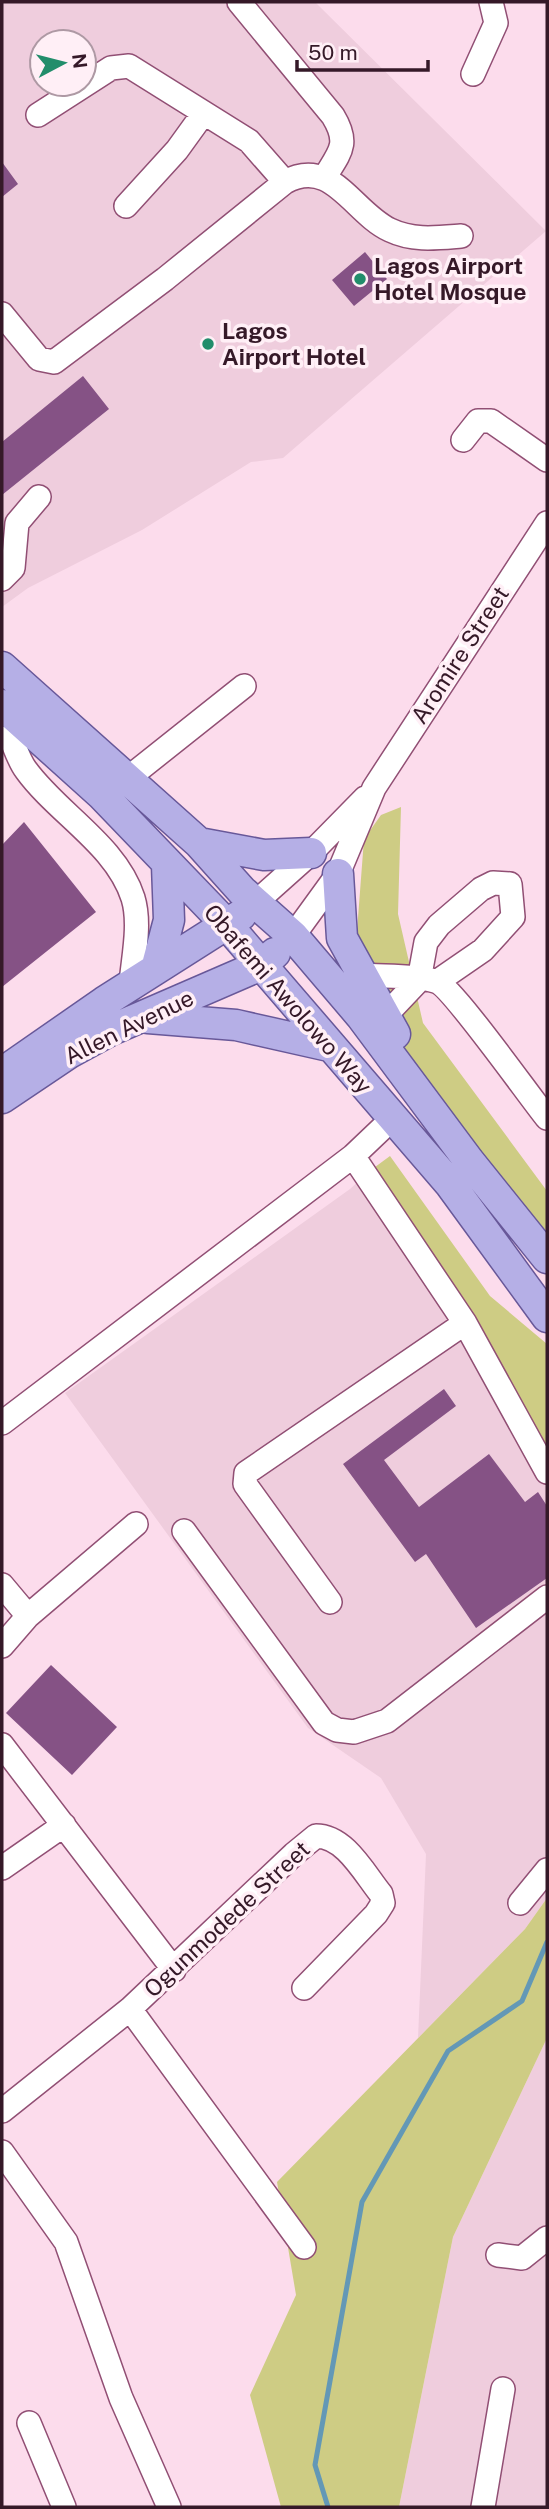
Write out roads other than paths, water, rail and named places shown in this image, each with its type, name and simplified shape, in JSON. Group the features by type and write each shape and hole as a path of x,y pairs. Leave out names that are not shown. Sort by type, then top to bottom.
{"main road":[{"name":"Obafemi Awolowo Way","path":"2,667 199,842 255,903 293,936 361,1016 515,1220 547,1258"},
{"name":"Obafemi Awolowo Way","path":"9,727 102,795 228,926 450,1184 547,1317"},
{"path":"199,842 264,855 311,853"},
{"path":"144,977 169,920 167,865"},
{"path":"338,874 341,930 360,975 384,1017 515,1220"},
{"name":"Allen Avenue","path":"2,1073 144,977 228,926 255,903"},
{"name":"Allen Avenue","path":"2,1098 69,1053 111,1030 261,965 293,936"},
{"path":"144,1017 236,1025 329,1046"}],"street":[{"path":"239,2 333,116 343,132 342,150 324,178"},
{"path":"473,74 496,23 491,2"},
{"path":"38,115 111,68 129,66 249,141 285,182"},
{"path":"126,206 177,150 203,114"},
{"path":"2,314 38,358 47,363 58,359 165,279 285,182 307,173 324,178 387,229 418,239 461,236"},
{"path":"463,440 478,421 491,421 547,460"},
{"path":"2,579 13,568 17,523 39,497"},
{"name":"Aromire Street","path":"293,936 338,874 374,788 547,523"},
{"path":"127,779 244,685"},
{"path":"9,727 26,770 107,855 126,882 134,900 144,977"},
{"name":"Aromire Street","path":"255,903 311,853 374,788"},
{"path":"360,975 429,980 462,1004 516,1080 547,1118"},
{"path":"384,1017 429,980"},
{"path":"2,1423 353,1156 394,1117"},
{"path":"353,1156 465,1323 547,1472"},
{"path":"330,1602 245,1484 246,1473 465,1323"},
{"path":"2,1646 28,1616 136,1524"},
{"path":"184,1531 324,1723 337,1730 354,1732 387,1721 547,1597"},
{"path":"2,1585 28,1616"},
{"path":"2,1745 174,1970"},
{"path":"2,1868 64,1825"},
{"name":"Ogunmodede Street","path":"2,2111 130,2009 294,1854 316,1836 329,1836 339,1843 382,1894 383,1903 376,1914 304,1988"},
{"path":"520,1903 547,1870"},
{"path":"130,2009 304,2247"},
{"path":"2,2152 66,2242 121,2399 169,2507"},
{"path":"498,2255 522,2258 547,2238"},
{"path":"483,2507 503,2389"},
{"path":"29,2424 64,2507"}],"waterway":[{"path":"328,2507 315,2465 362,2202 448,2051 522,2001 547,1942"}],"place":[{"name":"Lagos Airport Hotel Mosque","path":"360,279"},
{"name":"Lagos Airport Hotel","path":"208,344"}]}
